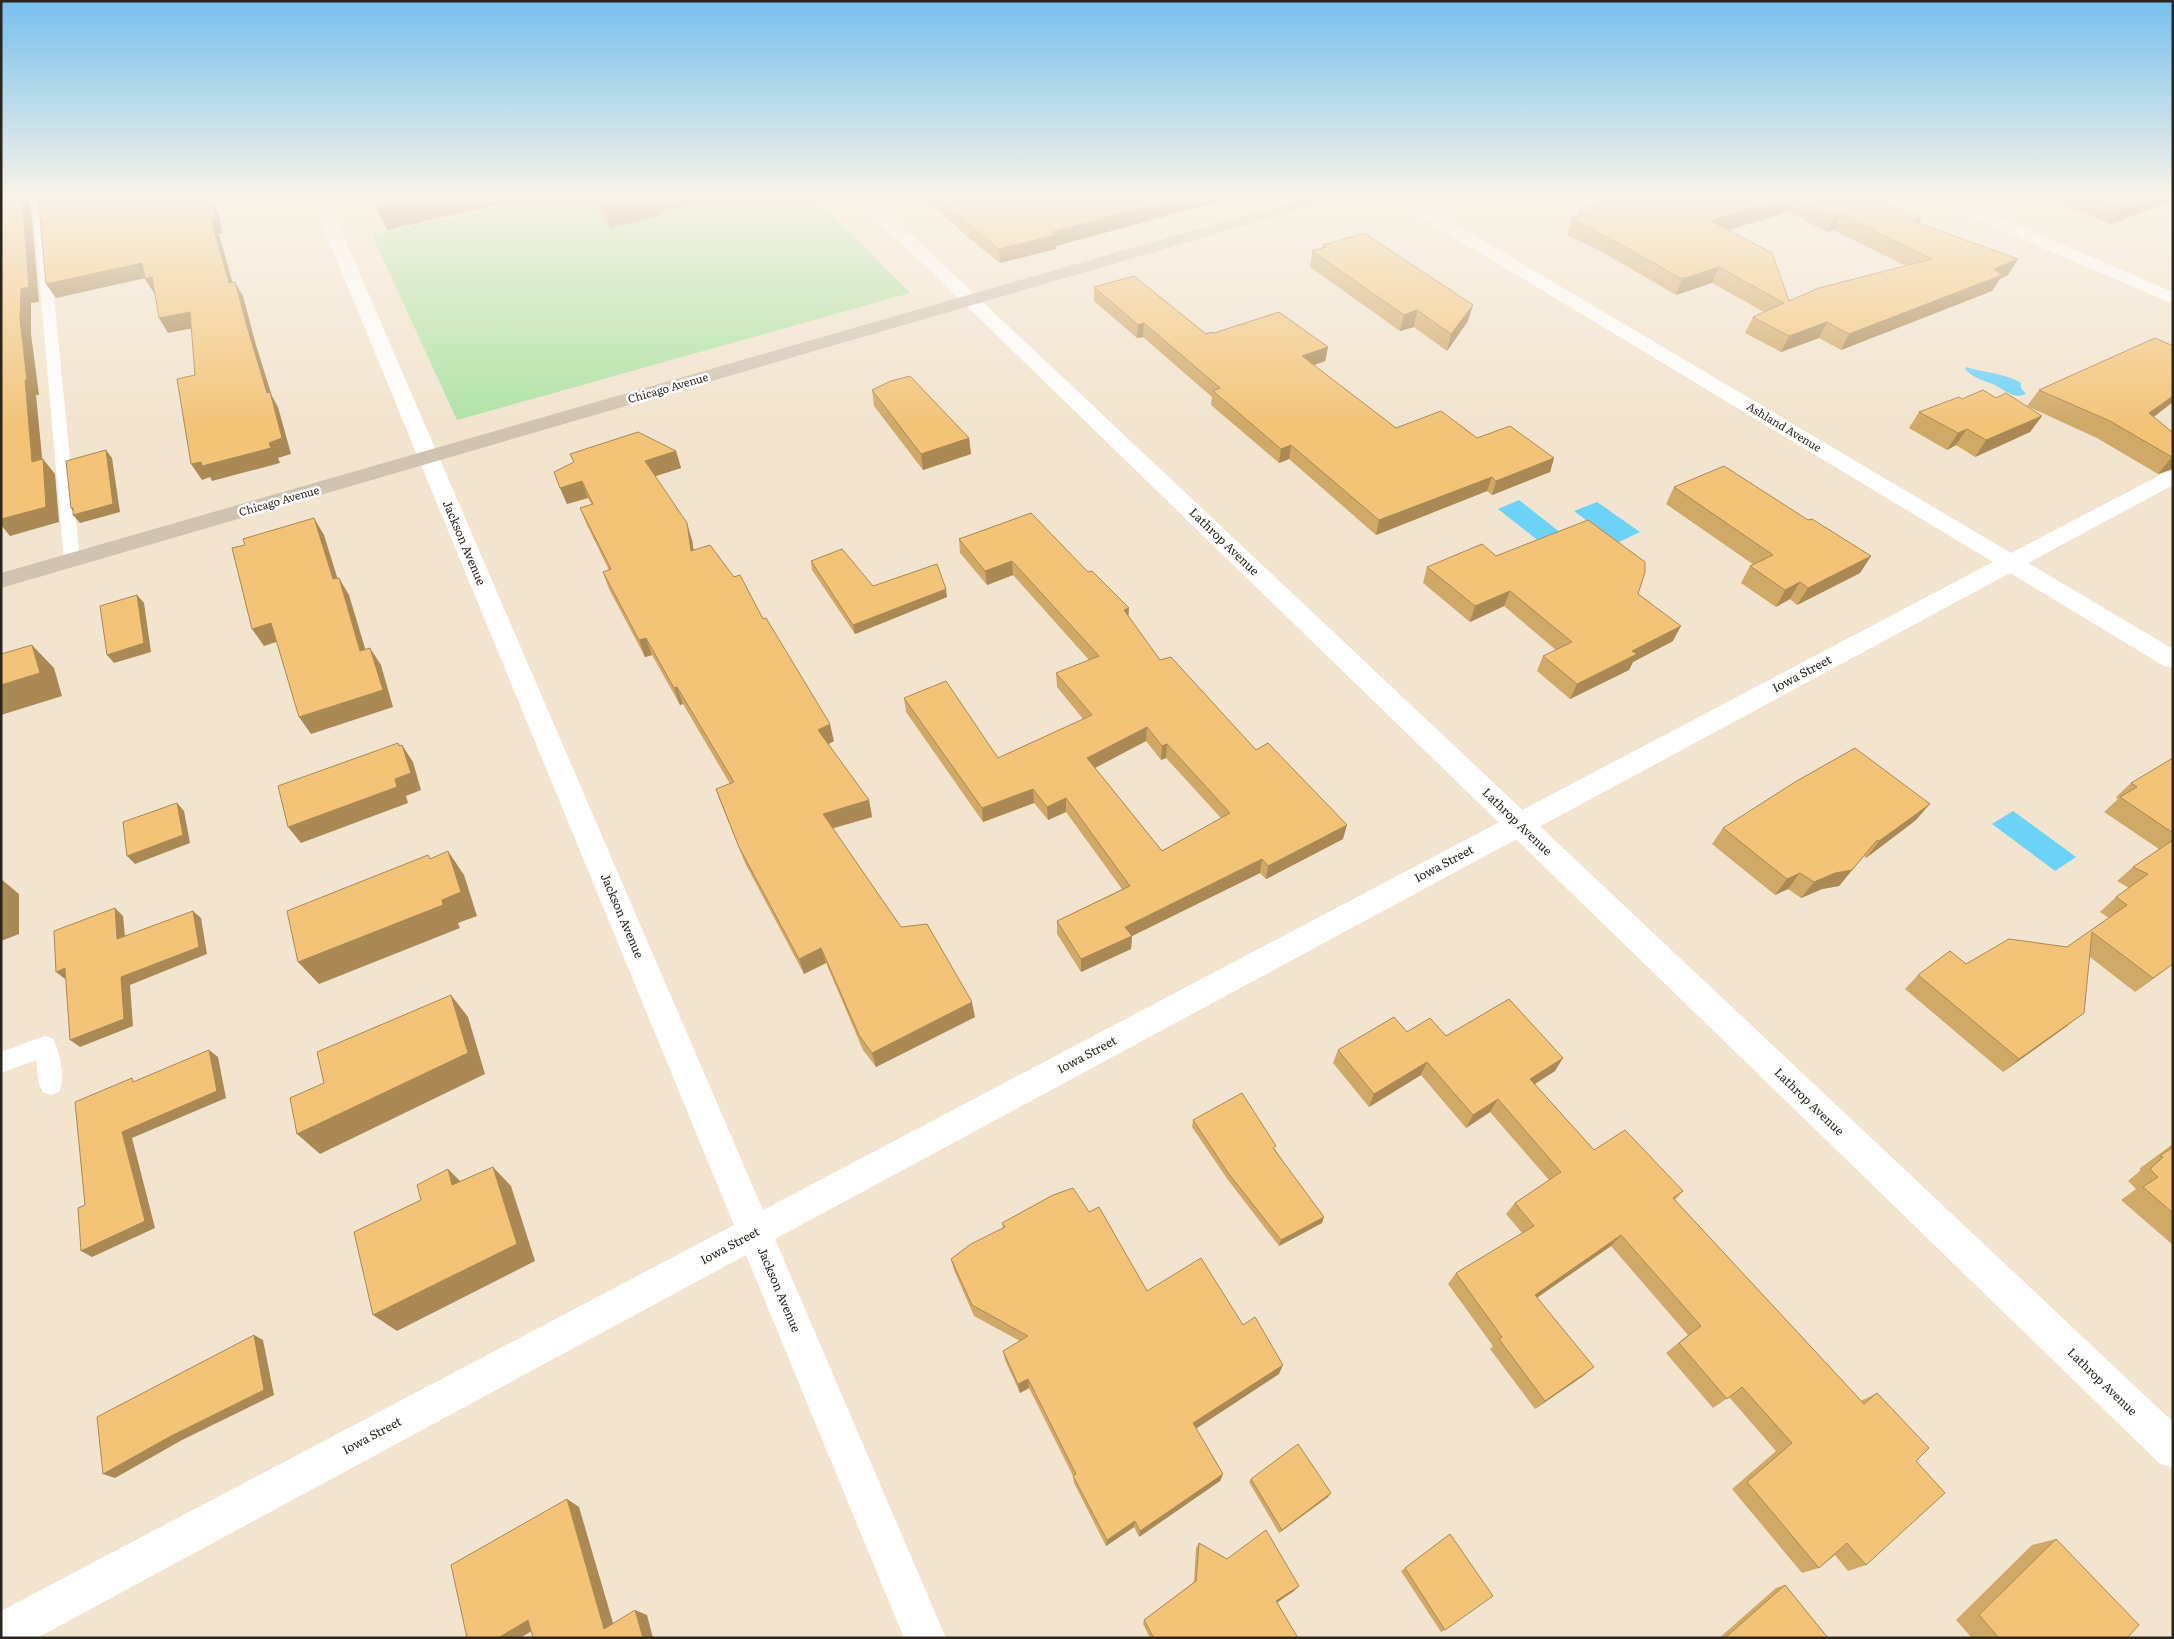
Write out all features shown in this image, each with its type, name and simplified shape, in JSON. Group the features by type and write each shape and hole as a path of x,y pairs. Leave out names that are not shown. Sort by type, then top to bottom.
{"main road":[{"name":"Chicago Avenue","path":"1,581 1069,271"}],"street":[{"name":"Jackson Avenue","path":"350,271 926,1638"},
{"name":"Lathrop Avenue","path":"941,271 2173,1449"},
{"name":"Ashland Avenue","path":"1522,271 2173,660"},
{"path":"2110,271 2173,299"},
{"name":"Iowa Street","path":"1,1634 2173,476"}],"lane":[{"path":"45,271 72,561"},
{"path":"1,1063 45,1046 51,1084"}],"green space":[{"path":"389,271 889,271 910,293 457,420"}],"water":[{"path":"1966,367 2015,380 2021,383 2021,388 2026,394 2013,395 1993,384 1974,377 1965,369"},
{"path":"1519,500 1561,533 1540,542 1498,509"},
{"path":"1597,502 1640,532 1617,543 1574,511"},
{"path":"2013,811 2076,857 2055,871 1992,824"}],"building":[{"path":"1,271 28,271 29,287 21,289 20,319 27,380 25,380 32,462 43,459 46,507 1,519"},
{"path":"45,271 103,271 46,284"},
{"path":"144,271 226,271 229,283 235,282 267,393 270,392 282,438 269,443 271,448 202,466 201,462 191,464 177,379 195,375 190,312 159,318 152,277 145,279"},
{"path":"1341,271 1422,271 1473,305 1451,334 1417,310 1404,315"},
{"path":"1669,271 1705,271 1682,279"},
{"path":"1727,271 1779,271 1789,301 1819,288 1883,271 1997,271 2002,275 1849,334 1827,322 1789,336 1753,317 1784,303"},
{"path":"1134,276 1206,334 1279,312 1328,347 1302,356 1396,428 1441,411 1477,438 1510,426 1554,458 1496,481 1492,477 1379,520 1291,445 1281,449 1213,391 1220,388 1144,323 1138,325 1094,287"},
{"path":"2155,338 2173,346 2173,396 2149,413 2173,433 2173,457 2110,421 2039,390"},
{"path":"910,376 969,438 921,454 872,390 891,381"},
{"path":"1983,390 1996,398 2006,393 2042,416 1986,440 1967,429 1958,433 1919,412 1959,397 1962,399"},
{"path":"638,432 676,451 645,461 687,523 691,551 710,545 734,577 740,575 763,619 766,618 830,724 818,730 869,800 823,814 901,927 927,924 972,1002 872,1053 859,1035 821,948 799,959 739,847 716,789 734,782 677,687 674,688 646,638 639,640 603,572 611,569 580,508 593,504 582,481 560,488 554,472 574,462 570,454"},
{"path":"106,450 113,504 73,515 66,461"},
{"path":"1724,466 1808,520 1812,519 1871,556 1808,588 1800,582 1785,590 1750,566 1773,555 1674,487"},
{"path":"1031,513 1088,572 1092,571 1129,608 1124,610 1160,660 1171,657 1256,750 1268,743 1347,825 1268,866 1262,859 1125,927 1132,936 1081,959 1057,921 1130,886 1066,798 1047,807 1033,789 982,808 904,698 946,681 998,758 1092,715 1056,673 1099,656 1012,561 985,571 959,539","holes":["1147,727 1162,746 1167,744 1230,813 1162,851 1087,758"]},
{"path":"314,518 333,579 339,578 360,651 370,648 383,690 299,717 271,623 252,629 232,548 245,545 243,539"},
{"path":"1588,520 1645,562 1645,572 1638,594 1681,626 1632,651 1637,654 1577,684 1543,656 1572,642 1510,591 1475,606 1427,567 1482,544 1496,556"},
{"path":"842,549 873,586 937,564 946,589 853,625 811,561"},
{"path":"137,595 144,643 107,655 100,606"},
{"path":"32,645 40,673 1,685 1,654"},
{"path":"398,743 399,746 402,745 411,773 395,779 397,787 288,827 278,786"},
{"path":"1855,748 1930,804 1879,841 1877,840 1852,870 1835,873 1814,882 1800,873 1787,879 1723,828 1795,782"},
{"path":"2173,758 2173,833 2120,797 2137,787 2131,783"},
{"path":"177,803 183,835 127,856 123,822"},
{"path":"2173,840 2173,964 2153,978 2092,932 2084,1013 2019,1059 1918,975 1950,951 1966,964 2009,939 2067,947 2127,905 2116,897 2148,874 2133,867"},
{"path":"448,851 461,892 442,900 443,905 298,962 287,911 428,855 430,859"},
{"path":"115,908 117,939 193,911 199,947 121,977 124,1019 70,1040 65,968 56,972 54,931"},
{"path":"451,995 468,1053 297,1134 290,1098 324,1083 317,1052"},
{"path":"1509,999 1563,1058 1530,1079 1594,1150 1625,1130 1683,1191 1673,1198 1864,1404 1877,1393 1929,1448 1916,1461 1945,1493 1866,1565 1847,1543 1819,1568 1747,1482 1792,1443 1742,1387 1727,1399 1679,1343 1701,1326 1621,1235 1535,1295 1594,1367 1545,1401 1499,1339 1502,1337 1456,1273 1534,1226 1515,1203 1561,1172 1498,1099 1473,1115 1427,1062 1374,1094 1338,1050 1394,1017 1407,1032 1430,1018 1446,1036"},
{"path":"209,1050 217,1091 122,1132 145,1221 81,1251 78,1208 85,1205 75,1102 132,1078 133,1082"},
{"path":"1242,1093 1276,1146 1273,1148 1324,1217 1281,1240 1229,1174 1193,1120"},
{"path":"2173,1147 2173,1213 2143,1187 2158,1177 2150,1169 2163,1157 2160,1156"},
{"path":"493,1167 517,1244 373,1315 354,1232 421,1200 417,1185 448,1169 452,1185"},
{"path":"1073,1188 1089,1212 1099,1207 1147,1291 1201,1258 1243,1325 1255,1317 1283,1365 1193,1423 1223,1474 1140,1531 1135,1521 1107,1540 1073,1476 1076,1474 1028,1379 1018,1384 1003,1351 1028,1336 972,1305 951,1259 971,1244 1005,1227 1002,1223 1053,1195"},
{"path":"254,1335 264,1390 171,1436 103,1474 97,1417"},
{"path":"1298,1444 1331,1493 1282,1530 1251,1479"},
{"path":"567,1499 604,1629 635,1610 643,1638 533,1638 528,1620 498,1638 467,1638 451,1565"},
{"path":"1266,1530 1299,1586 1276,1601 1298,1638 1154,1638 1144,1620 1196,1581 1199,1543 1227,1559"},
{"path":"1450,1534 1493,1596 1445,1630 1405,1568"},
{"path":"2056,1539 2139,1625 2127,1638 1999,1638 1979,1615"},
{"path":"1785,1585 1828,1638 1725,1638"}]}
